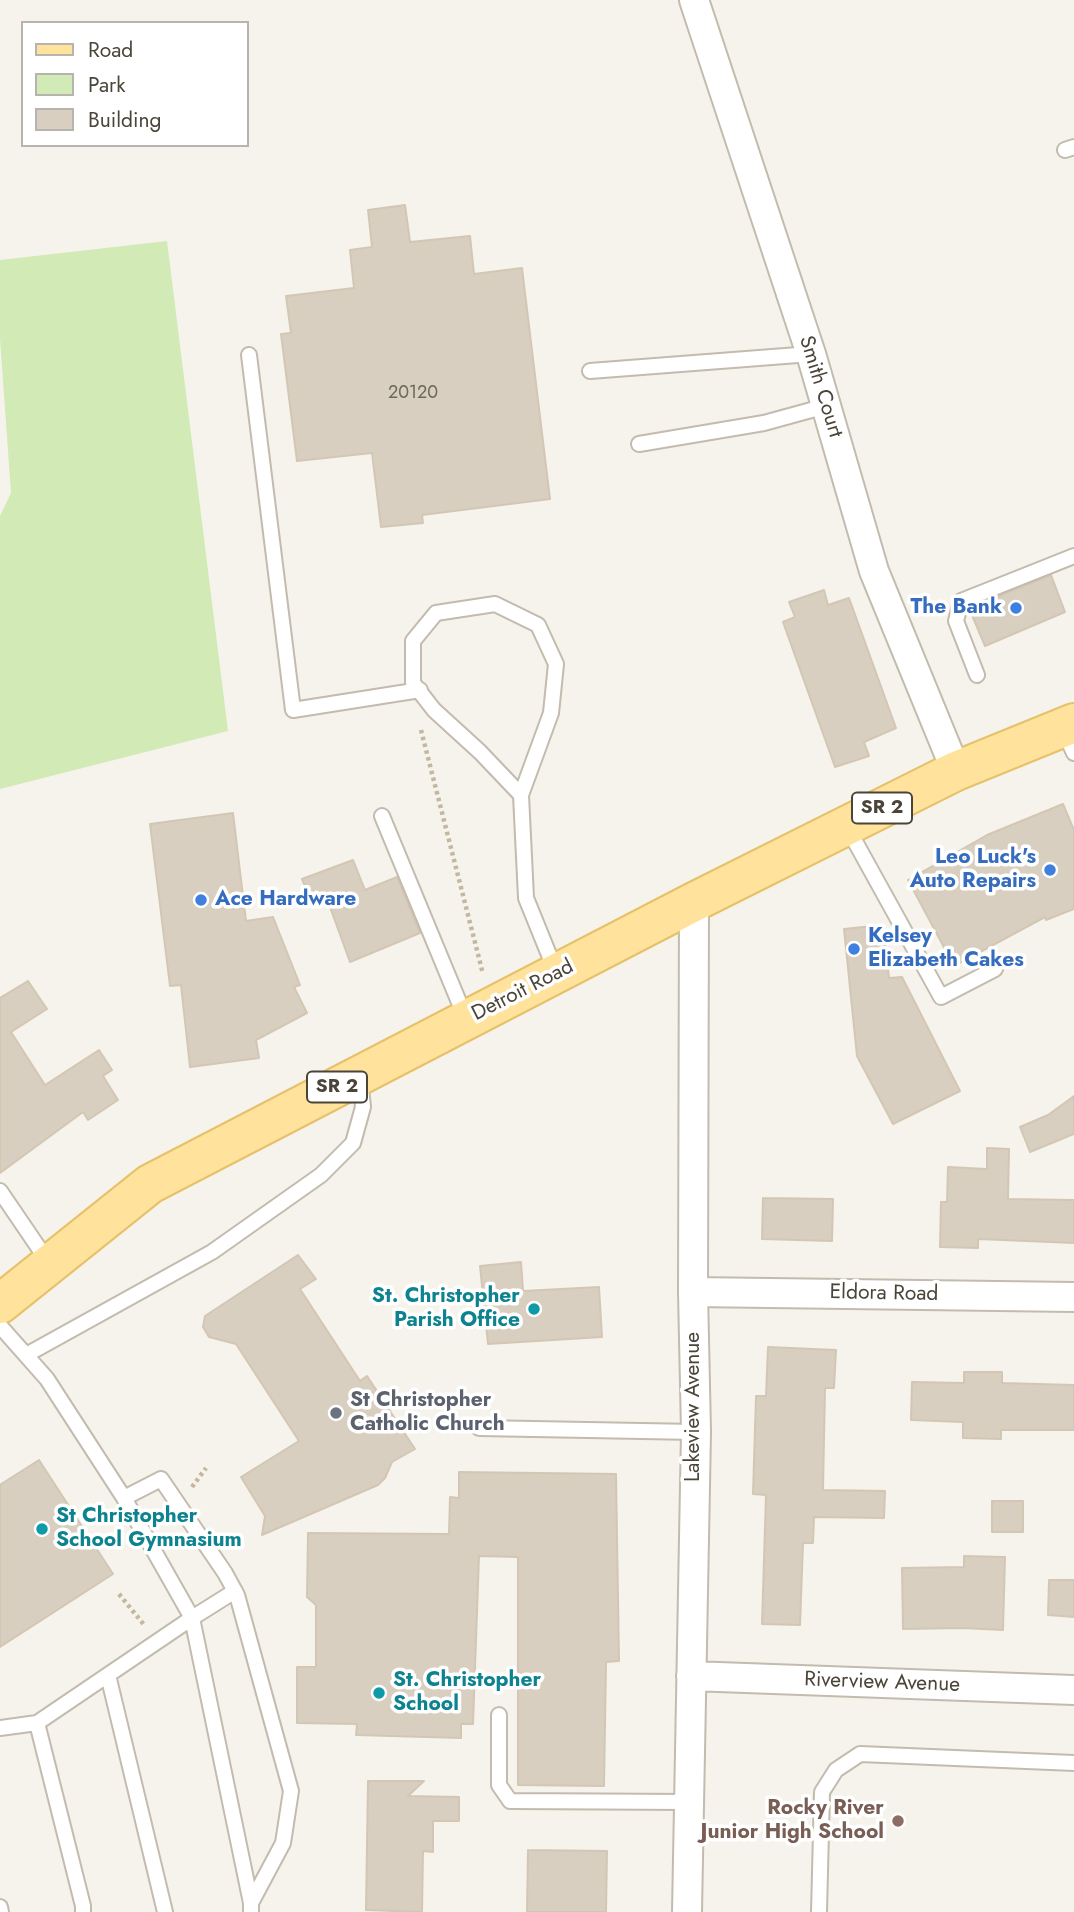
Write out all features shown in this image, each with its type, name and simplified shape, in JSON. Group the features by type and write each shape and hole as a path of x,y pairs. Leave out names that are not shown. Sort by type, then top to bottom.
{"main road":[{"name":"Detroit Road","path":"0,1304 150,1184 694,902 956,771 1070,735"}],"street":[{"name":"Smith Court","path":"694,0 811,354 874,571 956,771"},
{"name":"Lakeview Avenue","path":"687,1912 695,1432 694,902"},
{"name":"Eldora Road","path":"693,1292 1074,1297"},
{"name":"Riverview Avenue","path":"691,1676 1074,1690"}],"lane":[{"path":"590,371 811,354"},
{"path":"249,355 293,710 419,690"},
{"path":"639,444 764,423 826,407"},
{"path":"977,675 956,621 961,601 1074,556"},
{"path":"521,795 480,752 434,710 413,683 413,641 436,613 495,604 538,625 556,664 551,713 521,795 526,898 556,973"},
{"path":"382,816 467,1020"},
{"path":"847,826 941,997 995,970"},
{"path":"26,1355 212,1252 321,1175 354,1143 363,1107 360,1075"},
{"path":"0,1191 50,1264"},
{"path":"0,1326 47,1379 124,1499 192,1618 251,1908"},
{"path":"479,1428 695,1432"},
{"path":"124,1499 161,1479 235,1591 291,1791 283,1843 251,1908"},
{"path":"0,1728 37,1723 235,1591"},
{"path":"108,1675 165,1912"},
{"path":"499,1715 499,1785 510,1801 689,1802"},
{"path":"37,1723 83,1912"},
{"path":"819,1912 822,1792 836,1770 860,1754 1074,1763"},
{"path":"0,1907 1,1912"}],"path":[{"path":"421,730 484,978"},
{"path":"119,1594 158,1641"}],"green space":[{"path":"167,241 228,731 0,789 0,516 11,493 0,339 0,260"}],"building":[{"path":"405,205 410,242 470,236 474,274 522,268 550,499 422,515 423,523 381,527 372,453 297,461 281,334 291,333 286,296 354,288 350,250 372,247 368,210"},
{"name":"The Bank","path":"1051,575 1065,612 985,646 969,608"},
{"path":"824,590 828,605 849,598 896,728 864,742 869,756 835,767 783,622 795,617 789,602"},
{"path":"1063,804 1074,830 1074,909 1046,920 1045,917 954,966 908,880 987,835"},
{"name":"Ace Hardware","path":"233,813 246,921 273,917 300,985 294,987 307,1013 256,1040 259,1058 190,1067 181,985 170,986 150,824"},
{"path":"353,860 365,890 397,877 420,933 350,962 326,896 311,902 302,879"},
{"path":"883,925 889,978 902,977 960,1091 893,1124 857,1056 844,929"},
{"path":"28,981 47,1009 11,1032 45,1085 99,1050 112,1070 103,1076 118,1100 88,1120 83,1112 0,1173 0,998"},
{"path":"1074,1096 1074,1134 1030,1152 1020,1127 1048,1115"},
{"path":"987,1148 1009,1149 1008,1199 1074,1200 1074,1243 978,1239 978,1248 940,1247 941,1202 947,1202 948,1167 987,1169"},
{"path":"763,1198 833,1199 832,1241 762,1239"},
{"name":"St Christopher Catholic Church","path":"298,1255 316,1279 300,1289 360,1381 367,1376 415,1449 392,1462 385,1478 378,1485 262,1535 265,1516 241,1477 299,1441 236,1344 209,1337 203,1327 205,1316"},
{"name":"St. Christopher Parish Office","path":"521,1262 523,1291 599,1287 602,1337 488,1344 480,1266"},
{"path":"768,1347 836,1350 834,1388 825,1388 823,1490 885,1491 884,1518 814,1517 813,1543 803,1543 800,1625 762,1624 766,1495 753,1494 756,1396 766,1396"},
{"path":"964,1372 1002,1372 1002,1383 1074,1385 1074,1430 1001,1430 1001,1439 963,1438 963,1422 911,1420 912,1382 964,1383"},
{"name":"St Christopher School Gymnasium","path":"39,1460 113,1574 0,1647 0,1485"},
{"name":"St. Christopher School","path":"459,1472 616,1474 619,1661 606,1662 604,1786 518,1785 518,1557 479,1556 473,1724 461,1724 461,1738 356,1735 357,1724 297,1723 297,1667 316,1667 316,1605 307,1597 308,1533 449,1534 450,1497 459,1498"},
{"path":"992,1501 1023,1501 1023,1532 992,1532"},
{"path":"964,1556 1005,1557 1003,1630 903,1629 902,1568 964,1567"},
{"path":"1049,1580 1074,1580 1074,1617 1048,1615"},
{"path":"368,1781 424,1781 408,1796 459,1797 459,1821 433,1821 433,1852 423,1851 422,1912 366,1910"},
{"path":"528,1850 607,1851 606,1912 527,1912"}],"place":[{"name":"The Bank","path":"1016,608"},
{"name":"Leo Luck's Auto Repairs","path":"1050,870"},
{"name":"Ace Hardware","path":"201,900"},
{"name":"Kelsey Elizabeth Cakes","path":"854,949"},
{"name":"St. Christopher Parish Office","path":"534,1309"},
{"name":"St Christopher Catholic Church","path":"336,1413"},
{"name":"St Christopher School Gymnasium","path":"42,1529"},
{"name":"St. Christopher School","path":"379,1693"},
{"name":"Rocky River Junior High School","path":"898,1821"}]}
